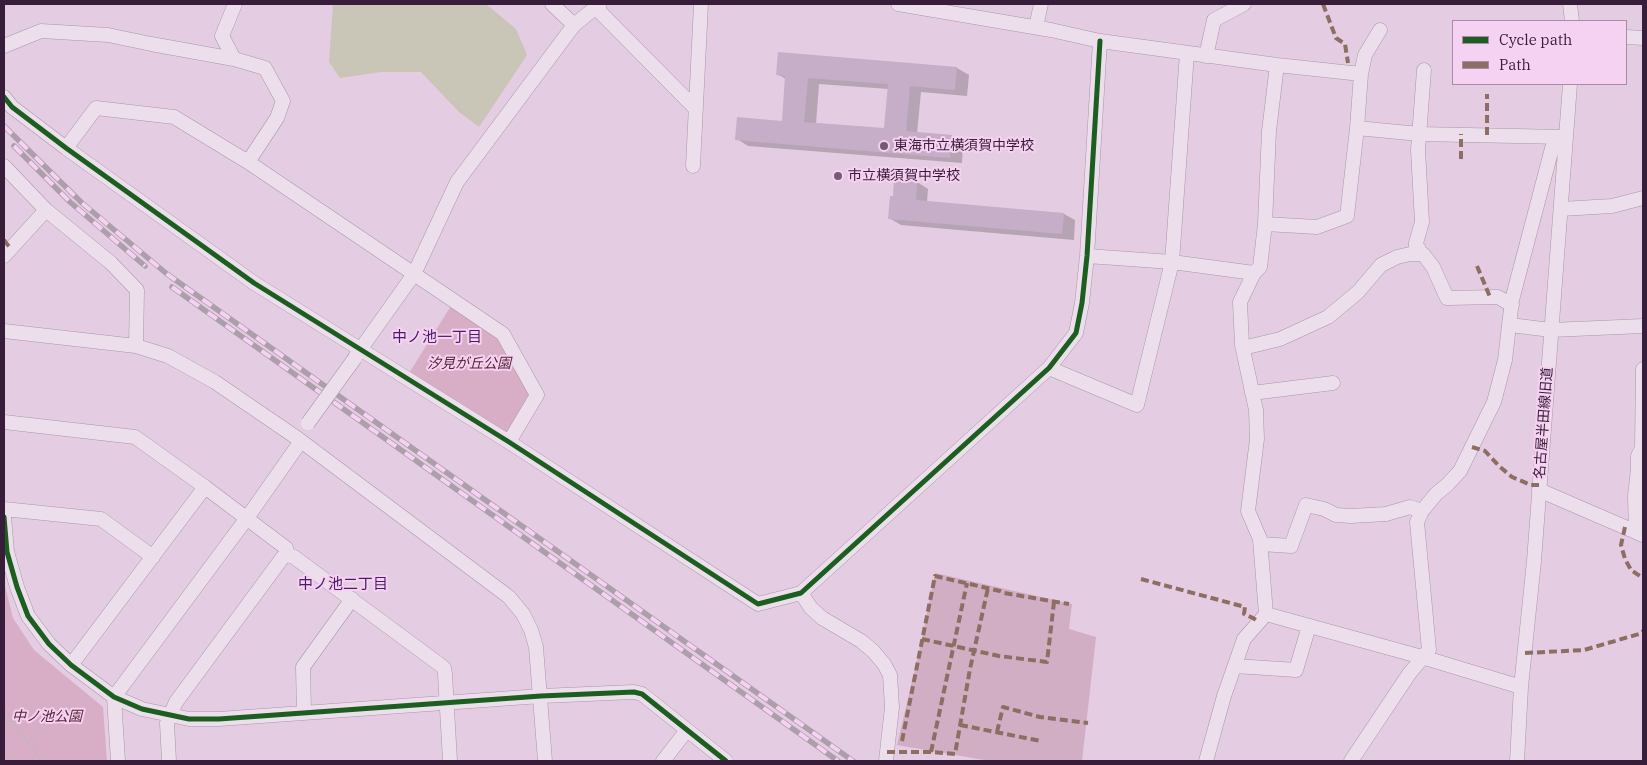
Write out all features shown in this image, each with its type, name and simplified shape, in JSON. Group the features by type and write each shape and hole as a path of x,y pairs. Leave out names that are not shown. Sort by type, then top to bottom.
{"street":[{"path":"234,60 222,36 235,4"},
{"path":"552,4 574,25"},
{"path":"693,166 701,4"},
{"path":"898,4 1100,41 1276,65 1361,74"},
{"path":"1036,28 1041,4"},
{"path":"1206,56 1214,20 1244,4"},
{"path":"1570,4 1572,20"},
{"path":"118,761 114,697 247,518 299,440 308,423 414,274 457,182 574,25 598,6 696,109"},
{"path":"1266,224 1317,226 1347,216 1361,74 1365,55 1380,30"},
{"path":"4,46 41,31 108,35 265,68 283,101 277,118 248,162"},
{"path":"1627,37 1643,38"},
{"path":"4,97 12,107 66,148 254,283 358,354 509,442 758,604 801,593 1049,368 1076,333 1082,303 1087,256 1100,41"},
{"path":"1049,368 1137,405 1172,262 1187,53"},
{"path":"1206,761 1224,696 1244,639 1266,614 1260,544 1248,511 1257,439 1256,410 1243,348 1240,302 1254,273 1260,267 1266,224 1269,131 1276,65"},
{"path":"1418,254 1416,243 1422,222 1418,150 1424,70"},
{"name":"名古屋半田線旧道","path":"1517,761 1521,687 1534,560 1561,209 1560,137 1570,85"},
{"path":"66,148 96,108 174,117 248,162 503,334 537,395 509,442"},
{"path":"1351,761 1422,657 1429,650 1417,522 1422,511 1436,494 1460,471 1494,402 1505,360 1512,305 1560,137 1419,134 1357,128"},
{"path":"4,166 46,210 111,264 137,290 136,346"},
{"path":"1561,209 1612,206 1643,198"},
{"path":"4,256 46,210"},
{"path":"1243,348 1280,339 1328,317 1358,292 1381,265 1397,257 1423,254 1433,268 1447,298 1498,297 1512,305"},
{"path":"1087,256 1172,262 1254,273"},
{"path":"1510,325 1551,330 1643,326"},
{"path":"4,331 136,346 168,356 214,382 299,440 509,597 523,614 531,630 536,647 545,761"},
{"path":"1640,534 1635,496 1638,456 1643,448 1643,369"},
{"path":"1252,393 1332,384"},
{"path":"4,422 135,437 286,548 288,555"},
{"path":"71,665 205,487"},
{"path":"1539,490 1640,534"},
{"path":"1260,544 1291,546 1300,517 1306,505 1324,509 1336,515 1351,516 1386,514 1410,507 1422,511"},
{"path":"4,509 101,519 153,556"},
{"path":"4,517 8,552 17,587 28,616 49,644 71,665 114,697 142,709 189,719 219,719 541,696 638,692 726,761"},
{"path":"169,761 167,723 176,702 283,557 288,555 294,556 444,668 450,761"},
{"path":"801,593 811,608 822,618 874,651 890,675 892,707 890,761"},
{"path":"304,712 303,667 352,600"},
{"path":"1266,614 1422,657 1521,687"},
{"path":"1235,666 1296,670 1309,626"},
{"path":"663,761 687,730"}],"path":[{"path":"4,709 42,761"}],"green space":[{"name":"汐見が丘公園","path":"454,301 503,334 537,395 509,442 406,378"},
{"name":"中ノ池公園","path":"4,582 13,618 34,650 103,707 107,761 4,761"}],"shaded area":[{"path":"333,4 486,4 516,29 527,55 479,127 459,112 421,72 381,72 340,78 329,62"},
{"path":"935,573 1072,604 1069,629 1096,637 1082,761 990,761 897,745 922,639"}],"building":[{"name":"東海市立横須賀中学校","path":"778,52 957,67 955,90 910,86 906,131 952,135 950,158 735,140 737,117 782,121 785,76 776,75","holes":["808,78 888,84 884,128 804,122"]},
{"path":"894,179 917,181 916,200 1064,213 1062,234 888,219 890,196 893,196"}],"railway":[{"path":"4,126 82,203 167,274 853,761"},
{"path":"14,146 70,202 145,266"},
{"path":"172,287 838,761"}],"marked path":[{"path":"1323,4 1336,38 1345,44 1348,63"},
{"path":"1487,94 1487,135"},
{"path":"1461,134 1461,159"},
{"path":"4,240 10,248"},
{"path":"1477,266 1490,297"},
{"path":"1472,447 1485,451 1512,477 1531,485 1539,485"},
{"path":"1625,527 1621,545 1625,559 1631,570 1643,578"},
{"path":"902,741 935,576 1004,593 1069,604"},
{"path":"1141,579 1245,607 1244,614 1259,622"},
{"path":"931,752 967,583"},
{"path":"887,752 955,754 970,669 988,588"},
{"path":"922,639 999,656 1047,662 1054,602"},
{"path":"1525,653 1584,650 1639,634 1643,631"},
{"path":"997,732 1003,707 1040,717 1088,723"},
{"path":"960,725 1041,741"}],"cycle path":[{"path":"4,97 12,107 66,148 254,283 509,442 758,604 801,593 1049,368 1076,333 1082,303 1087,256 1100,41"},
{"path":"4,517 7,552 28,616 49,644 71,665 114,697 142,709 189,719 219,719 541,696 634,692 642,694 726,761"}],"place":[{"name":"東海市立横須賀中学校","path":"884,146"},
{"name":"市立横須賀中学校","path":"838,176"}],"district":[{"name":"中ノ池一丁目","path":"437,338"},
{"name":"中ノ池二丁目","path":"343,585"}]}
